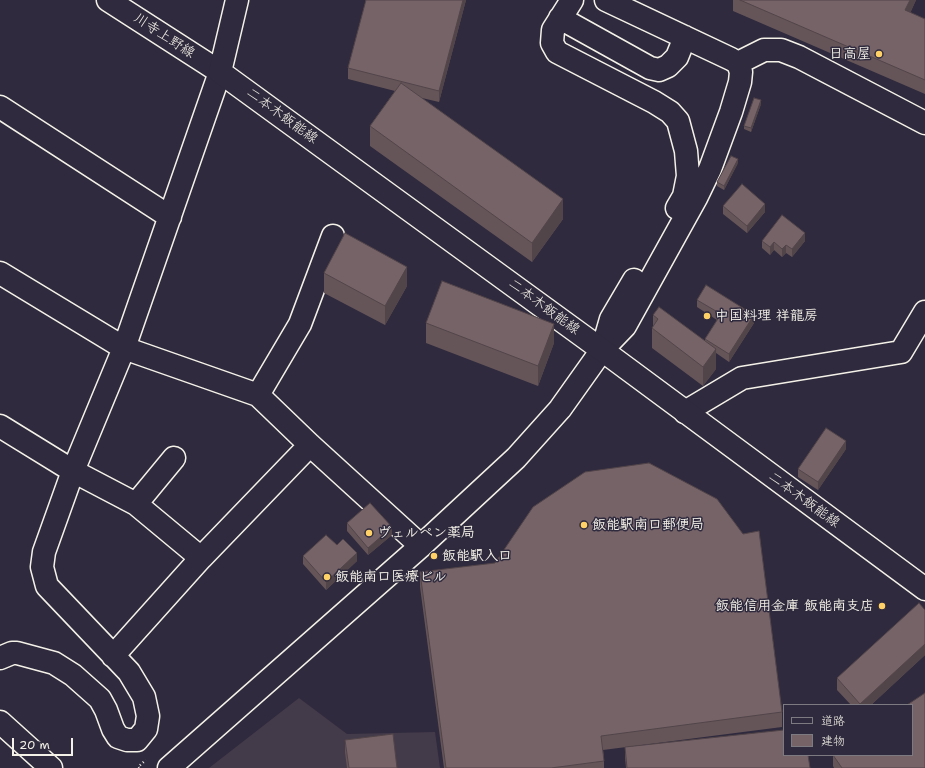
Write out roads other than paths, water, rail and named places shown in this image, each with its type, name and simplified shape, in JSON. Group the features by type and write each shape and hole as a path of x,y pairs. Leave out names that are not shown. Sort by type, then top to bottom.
{"street":[{"name":"川寺上野線","path":"108,0 220,72"},
{"path":"0,658 12,653 17,653 54,664 73,675 100,699 118,737 127,740 137,740 146,729 148,716 144,697 129,672 47,586 42,567 44,552 73,471 124,348 220,72 237,0"},
{"path":"572,0 552,30 552,43 557,52 654,102 670,112 678,121 686,151 688,176 684,196 611,319 602,350"},
{"path":"169,768 421,546 516,458 560,408 602,350 625,326 696,198 710,169 740,82 741,72 738,63 731,59 606,0"},
{"path":"560,18 650,68 659,70 668,66 676,57 685,37"},
{"path":"738,63 764,50 781,50 799,57 925,123"},
{"name":"二本木飯能線","path":"220,72 602,350 925,589"},
{"path":"0,107 170,217"},
{"path":"686,151 724,132"},
{"path":"258,395 300,324 333,236"},
{"path":"0,273 124,348 258,395 310,445 421,546"},
{"path":"684,412 742,378 901,352 925,312"},
{"path":"0,426 73,471 136,504 201,558"},
{"path":"113,656 201,558 310,445"},
{"path":"136,504 174,458"},
{"path":"0,722 51,768"}],"place":[{"name":"日高屋","path":"879,54"},
{"name":"中国料理 祥龍房","path":"707,316"},
{"name":"飯能駅南口郵便局","path":"584,525"},
{"name":"ヴェルペン薬局","path":"369,533"},
{"name":"飯能駅入口","path":"434,556"},
{"name":"飯能南口医療ビル","path":"327,577"},
{"name":"飯能信用金庫 飯能南支店","path":"882,606"}]}
